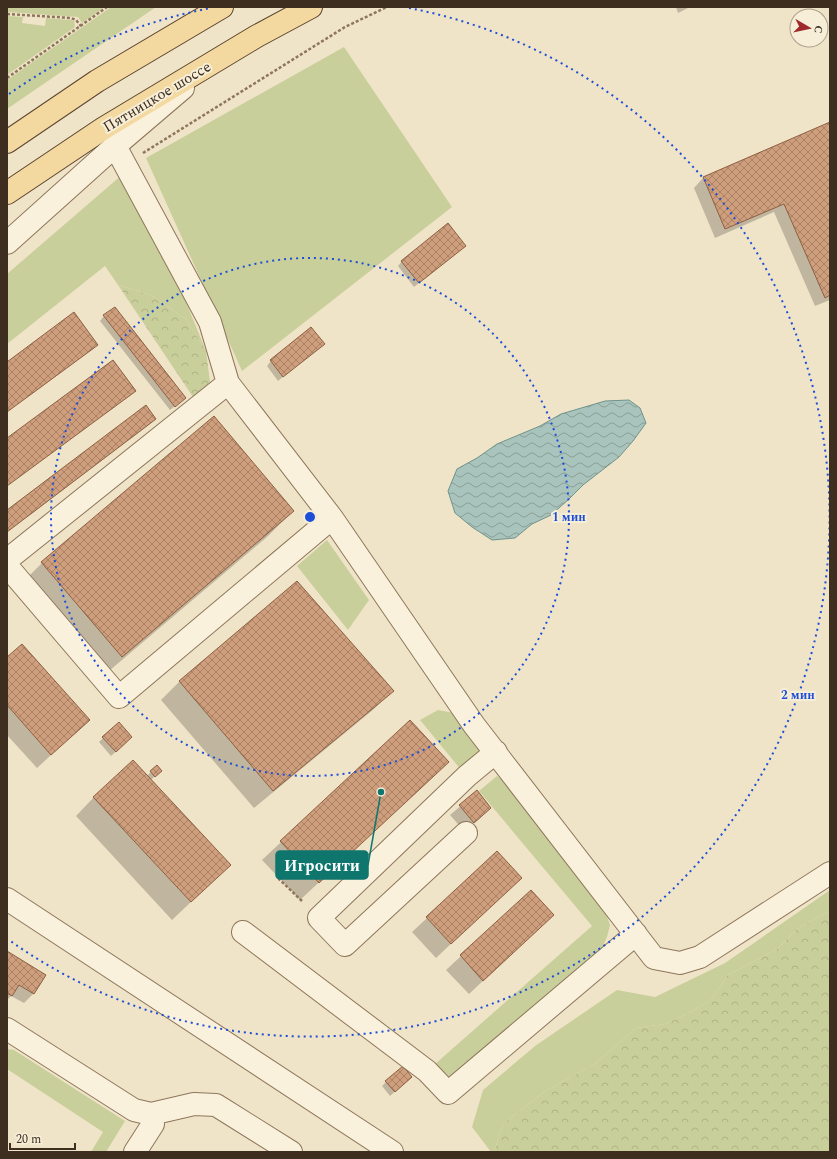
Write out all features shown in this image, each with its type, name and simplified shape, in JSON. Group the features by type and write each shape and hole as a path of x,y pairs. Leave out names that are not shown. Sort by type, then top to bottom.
{"main road":[{"path":"7,142 97,81 222,7"},
{"name":"Пятницкое шоссе","path":"7,193 104,128 257,36 311,7"}],"street":[{"path":"7,244 115,146 209,65"},
{"path":"115,146 210,322 228,383 332,518 474,725 654,958 680,964 700,957 830,873"},
{"path":"7,560 228,383"},
{"path":"7,566 120,697 332,518"},
{"path":"466,833 345,945 320,918 467,776 496,752"},
{"path":"7,899 392,1152"},
{"path":"244,932 427,1071 448,1093 636,934"},
{"path":"7,1029 134,1110 151,1114 194,1104 216,1105 291,1152"},
{"path":"135,1152 153,1124 151,1114"}],"path":[{"path":"7,78 107,7"},
{"path":"125,164 345,27 387,7"},
{"path":"7,14 72,18 81,26"},
{"path":"298,861 279,879 320,918"}],"green space":[{"path":"7,7 105,7 82,23 78,17 7,12"},
{"path":"111,7 156,7 7,109 7,80"},
{"path":"7,16 23,17 22,23 45,26 46,18 71,20 74,21 75,27 7,75"},
{"path":"344,47 452,207 242,371 146,158"},
{"path":"123,174 179,285 206,351 186,319 151,295 118,285 105,266 7,344 7,274"},
{"path":"118,285 151,295 186,319 206,351 210,382 193,397"},
{"path":"327,540 369,600 348,630 297,566"},
{"path":"438,710 454,713 481,753 462,771 420,720"},
{"path":"497,776 520,793 604,908 610,925 607,937 601,950 456,1075 449,1076 435,1064 592,926 479,791"},
{"path":"830,890 830,912 821,915 796,930 777,949 728,975 712,999 689,1013 665,1024 636,1028 596,1063 544,1092 503,1124 494,1152 491,1152 472,1127 483,1090 535,1046 617,990 655,997 725,963"},
{"path":"830,912 830,1152 494,1152 503,1124 544,1092 596,1063 636,1028 665,1024 689,1013 712,999 728,975 777,949 796,930 821,915"},
{"path":"7,1049 14,1050 125,1121 106,1152 91,1152 103,1132 7,1069"}],"water":[{"path":"629,400 640,408 646,423 619,457 583,485 551,515 532,524 515,538 492,540 472,527 455,513 448,491 457,469 477,458 497,444 540,426 561,414 605,401"}],"building":[{"path":"830,122 830,295 825,298 784,204 725,229 703,177"},
{"path":"448,223 466,246 419,283 401,261"},
{"path":"115,307 186,398 175,407 103,315"},
{"path":"74,312 98,345 7,412 7,362"},
{"path":"311,327 325,344 283,377 270,360"},
{"path":"113,360 136,391 7,486 7,438"},
{"path":"146,405 156,419 7,532 7,510"},
{"path":"214,416 294,511 122,657 41,562"},
{"path":"297,581 394,691 273,791 179,681"},
{"path":"22,644 90,720 51,755 7,705 7,657"},
{"path":"410,720 449,762 319,883 280,841"},
{"path":"119,722 132,737 116,752 102,737"},
{"path":"133,760 231,865 191,902 93,797"},
{"path":"157,765 162,771 155,777 150,771"},
{"path":"477,790 491,808 474,823 459,805"},
{"path":"497,851 522,878 451,944 426,917"},
{"path":"531,890 554,915 483,981 460,955"},
{"path":"7,951 46,975 34,994 19,985 12,996 7,993"},
{"path":"403,1066 412,1077 395,1092 385,1081"}],"place":[{"name":"Игросити","path":"381,792"}]}
